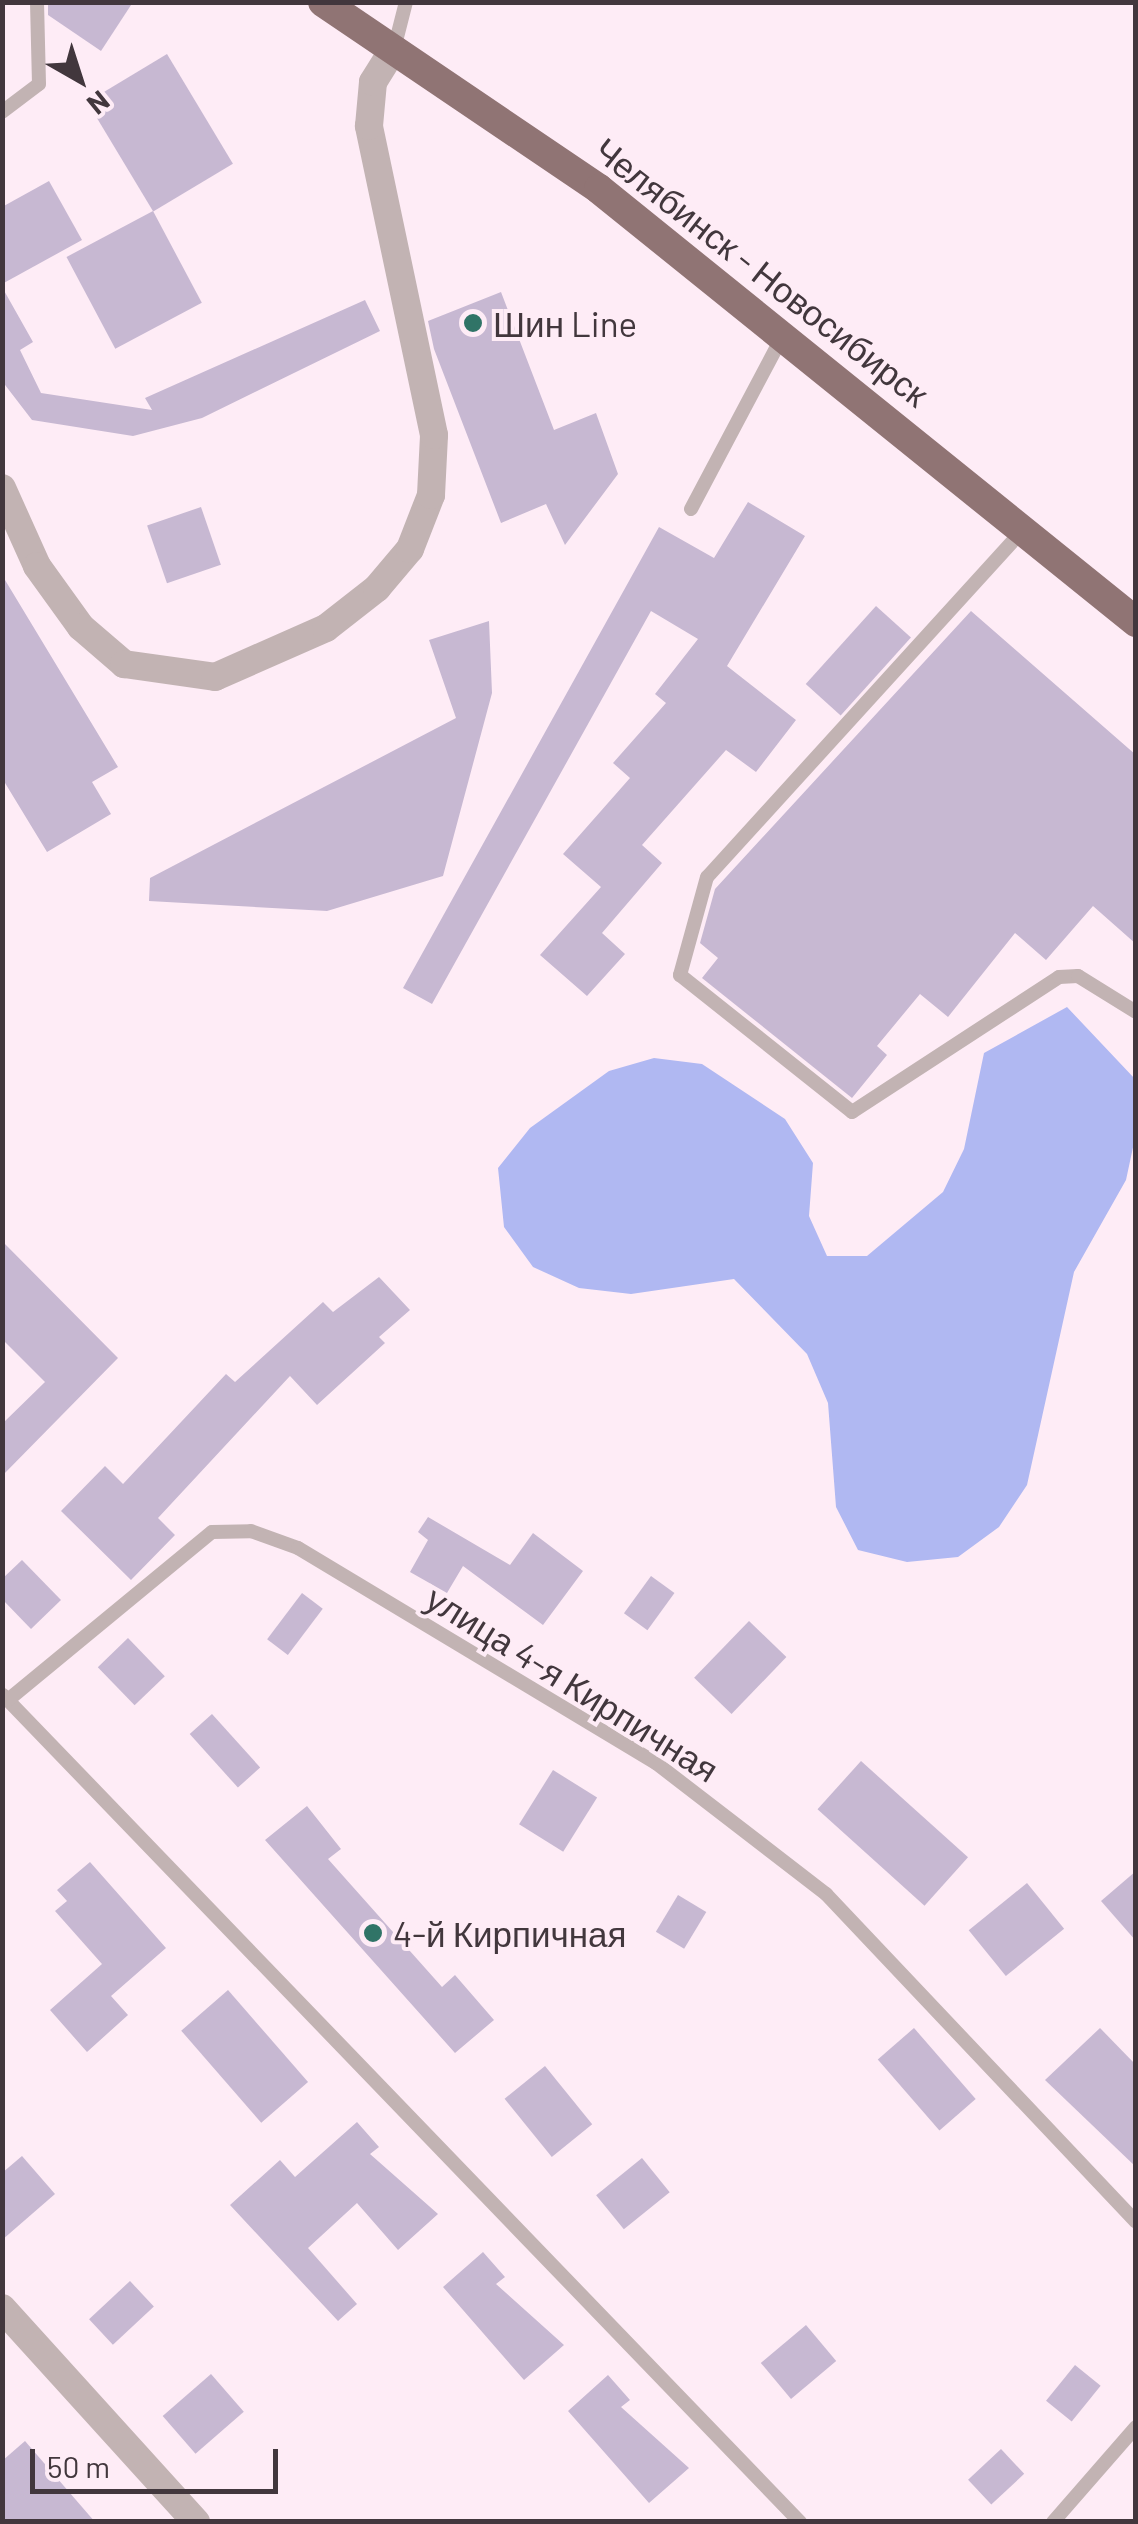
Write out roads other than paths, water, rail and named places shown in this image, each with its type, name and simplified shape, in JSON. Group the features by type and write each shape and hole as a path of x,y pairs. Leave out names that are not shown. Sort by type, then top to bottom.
{"highway":[{"name":"Челябинск - Новосибирск","path":"324,2 599,189 1027,526 1136,622"}],"street":[{"path":"2,488 37,566 81,627 124,664 215,676 326,628 377,588 410,549 424,513 434,435 369,126 372,82 394,49"},
{"path":"2,2308 196,2522"}],"lane":[{"path":"2,112 39,84 37,2"},
{"path":"394,49 406,2"},
{"path":"691,509 783,335"},
{"path":"1027,526 707,877 680,975 852,1112 1058,977 1078,976 1136,1012"},
{"name":"улица 4-я Кирпичная","path":"800,2522 6,1697 212,1532 251,1531 298,1548 656,1763 826,1894 1136,2222"},
{"path":"1053,2522 1136,2428"}],"water":[{"path":"1067,1007 1135,1079 1135,1138 1126,1180 1074,1272 1027,1485 999,1527 958,1557 907,1562 858,1550 836,1507 828,1403 807,1354 734,1279 631,1294 579,1288 533,1267 504,1227 498,1168 530,1128 609,1071 654,1058 702,1064 785,1119 813,1163 809,1216 827,1256 867,1256 943,1192 964,1149 984,1053"}],"place":[{"name":"Шин Line","path":"473,323"},
{"name":"4-й Кирпичная","path":"373,1933"}]}
